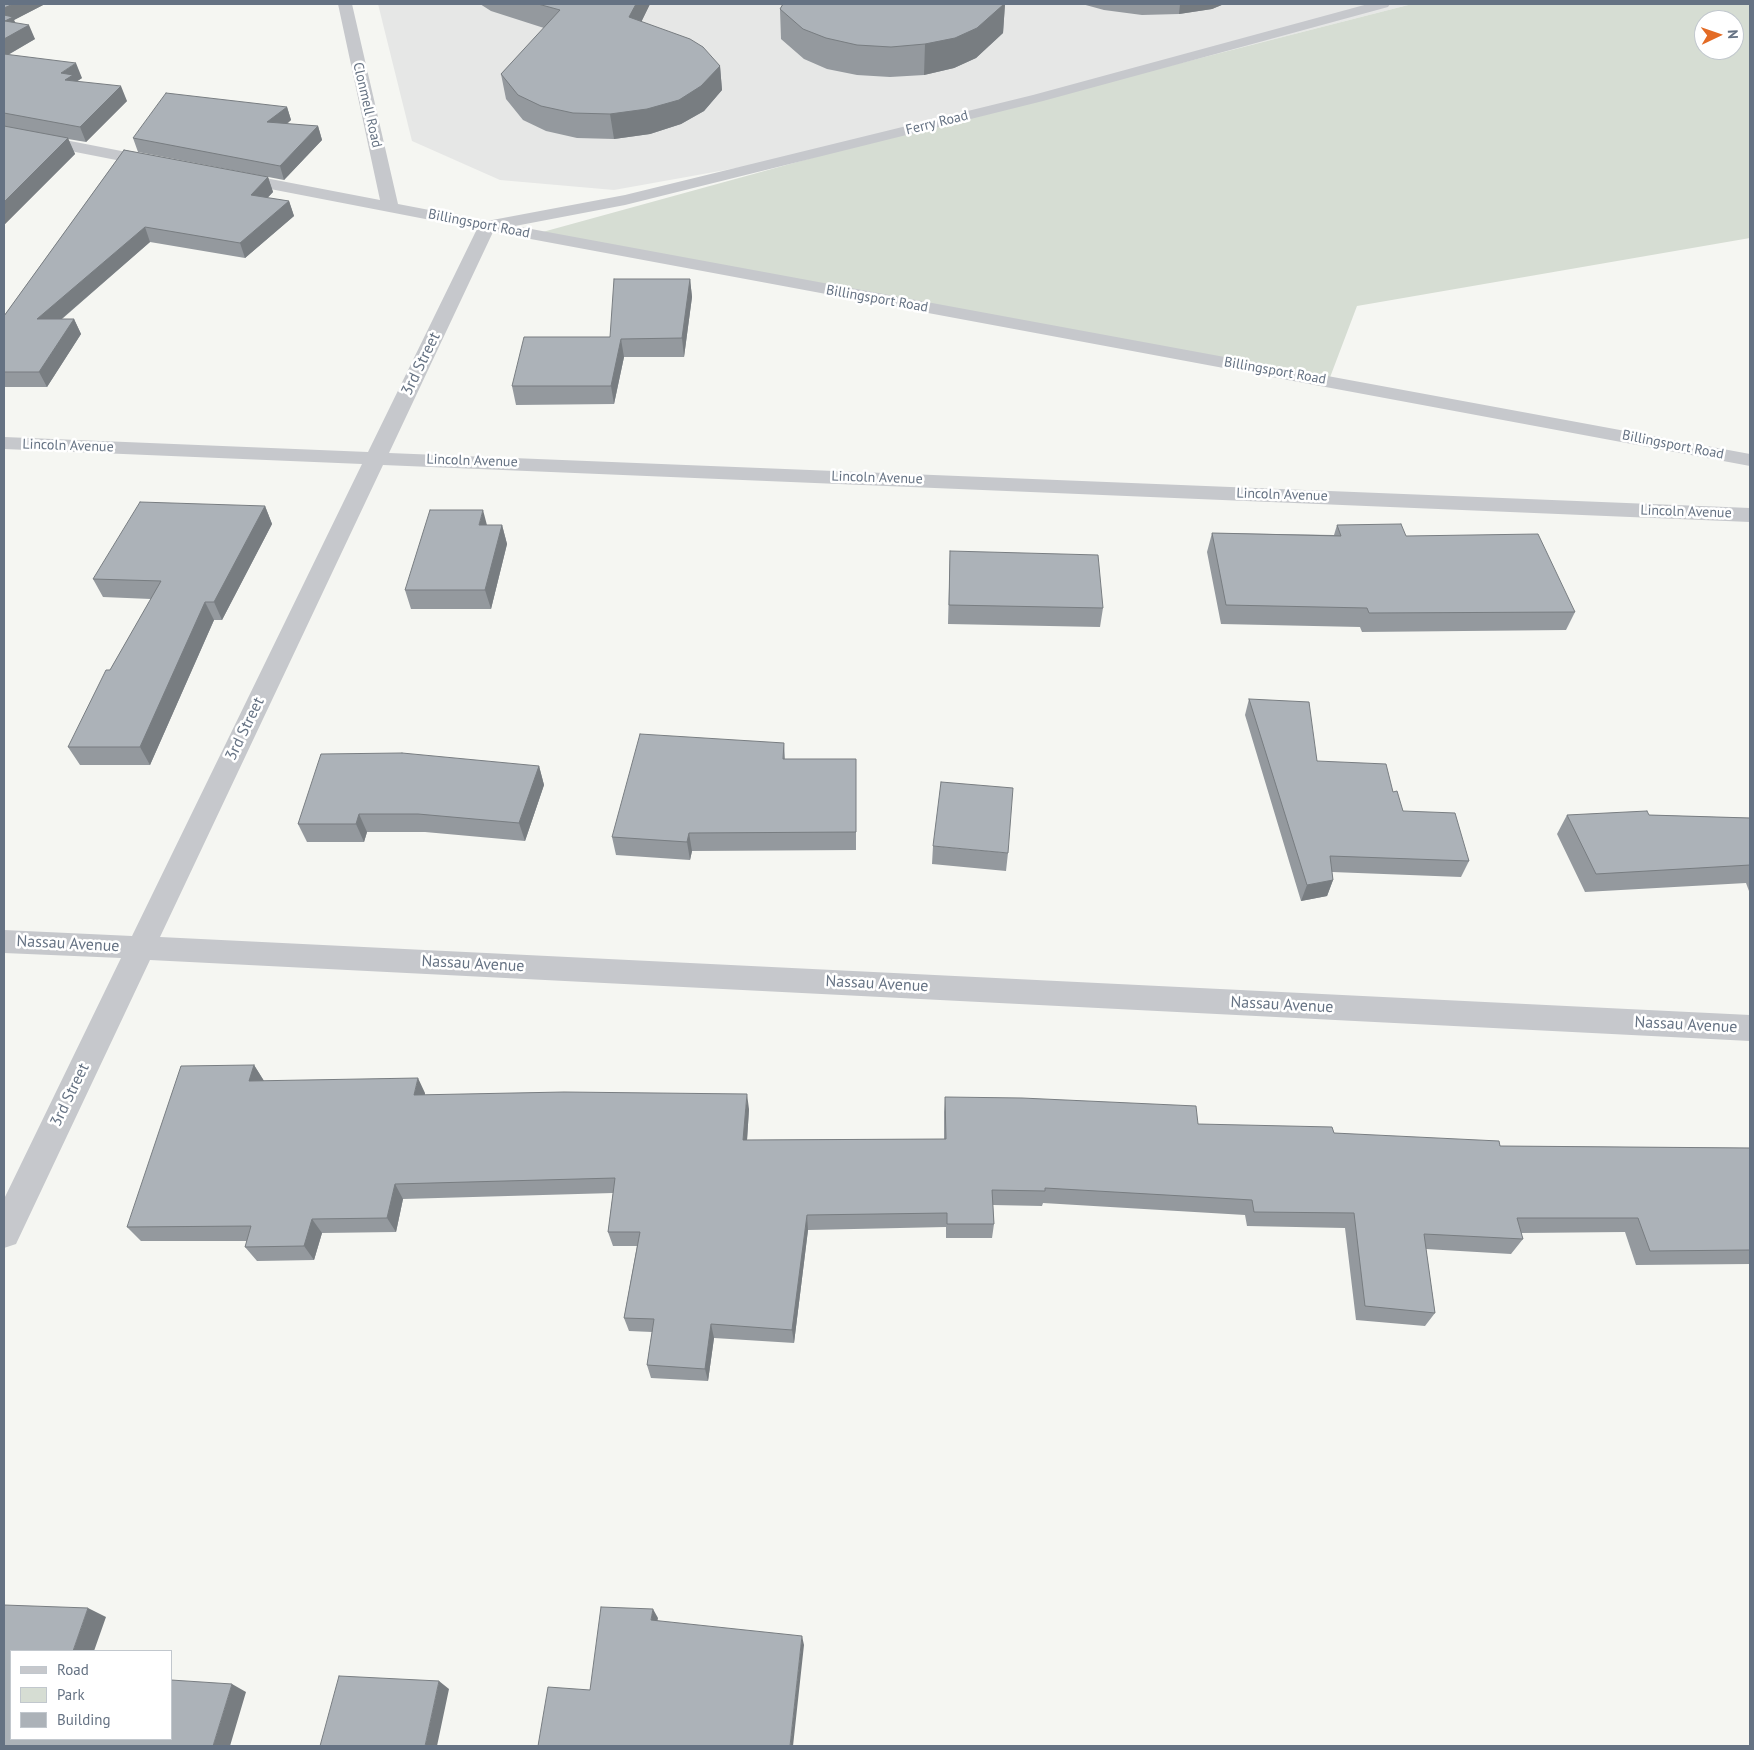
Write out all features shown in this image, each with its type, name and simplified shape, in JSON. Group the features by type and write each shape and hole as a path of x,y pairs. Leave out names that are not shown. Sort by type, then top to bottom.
{"street":[{"name":"Clonmell Road","path":"345,4 390,206"},
{"name":"Ferry Road","path":"487,226 625,200 1029,100 1383,4"},
{"path":"4,133 170,165"},
{"name":"Billingsport Road","path":"217,174 487,226 1750,460"},
{"name":"3rd Street","path":"4,1232 487,226"},
{"name":"Lincoln Avenue","path":"4,444 376,457 1750,515"},
{"name":"Nassau Avenue","path":"4,941 1750,1028"}],"shaded area":[{"path":"378,4 1412,4 848,148 614,190 500,180 412,141"}],"green space":[{"path":"1412,4 1750,4 1750,238 1357,306 1329,380 539,233 848,148"}],"building":[{"path":"4,4 13,4 4,8"},
{"path":"538,4 636,4 629,17 690,39 703,47 720,66 701,86 679,100 647,109 610,114 573,113 541,106 518,95 501,74 560,10"},
{"path":"783,4 1004,4 977,28 955,38 925,44 891,47 857,45 826,38 803,29 780,9"},
{"path":"4,15 13,17 5,21 29,25 4,39"},
{"path":"4,54 76,63 61,73 73,75 65,80 121,86 80,127 4,113"},
{"path":"166,93 287,107 267,122 318,126 280,166 133,138"},
{"path":"4,126 68,138 4,202"},
{"path":"124,150 268,177 251,195 289,201 240,243 145,227 37,319 74,319 39,372 4,372 4,316"},
{"path":"614,279 690,279 682,338 621,339 611,386 512,386 524,337 610,337"},
{"path":"140,502 265,506 214,602 205,602 140,747 68,747 106,670 110,670 161,581 93,579"},
{"path":"430,510 483,510 479,525 502,525 485,590 405,590"},
{"path":"1401,524 1406,536 1538,534 1575,612 1369,613 1367,608 1226,605 1212,533 1341,536 1337,525"},
{"path":"950,551 1098,555 1103,608 949,605"},
{"path":"1249,699 1309,702 1317,761 1386,764 1393,792 1397,791 1403,811 1455,813 1469,861 1330,856 1333,880 1307,885"},
{"path":"640,734 784,743 783,759 856,759 856,832 689,833 687,842 612,837"},
{"path":"402,753 539,766 519,823 418,814 359,814 356,824 298,824 321,754"},
{"path":"941,782 1013,788 1008,853 933,846"},
{"path":"1647,811 1649,815 1750,818 1750,865 1596,874 1567,815"},
{"path":"254,1065 249,1081 418,1078 414,1095 564,1092 747,1094 743,1140 946,1139 945,1097 1022,1098 1196,1106 1198,1124 1332,1127 1334,1133 1499,1141 1500,1146 1750,1148 1750,1250 1650,1251 1638,1218 1517,1218 1523,1239 1424,1234 1435,1313 1365,1306 1354,1213 1254,1212 1252,1200 1045,1188 1045,1191 992,1190 994,1224 947,1224 947,1213 807,1215 792,1330 711,1324 705,1369 647,1365 654,1319 624,1318 640,1232 608,1232 615,1178 395,1184 387,1218 312,1219 304,1246 245,1247 251,1226 127,1227 181,1066"},
{"path":"4,1605 88,1608 73,1650 10,1650 10,1740 172,1740 172,1680 232,1684 213,1746 4,1746"},
{"path":"601,1607 653,1609 651,1620 802,1636 790,1746 538,1746 548,1687 590,1690"},
{"path":"339,1676 439,1681 425,1746 320,1746"}]}
